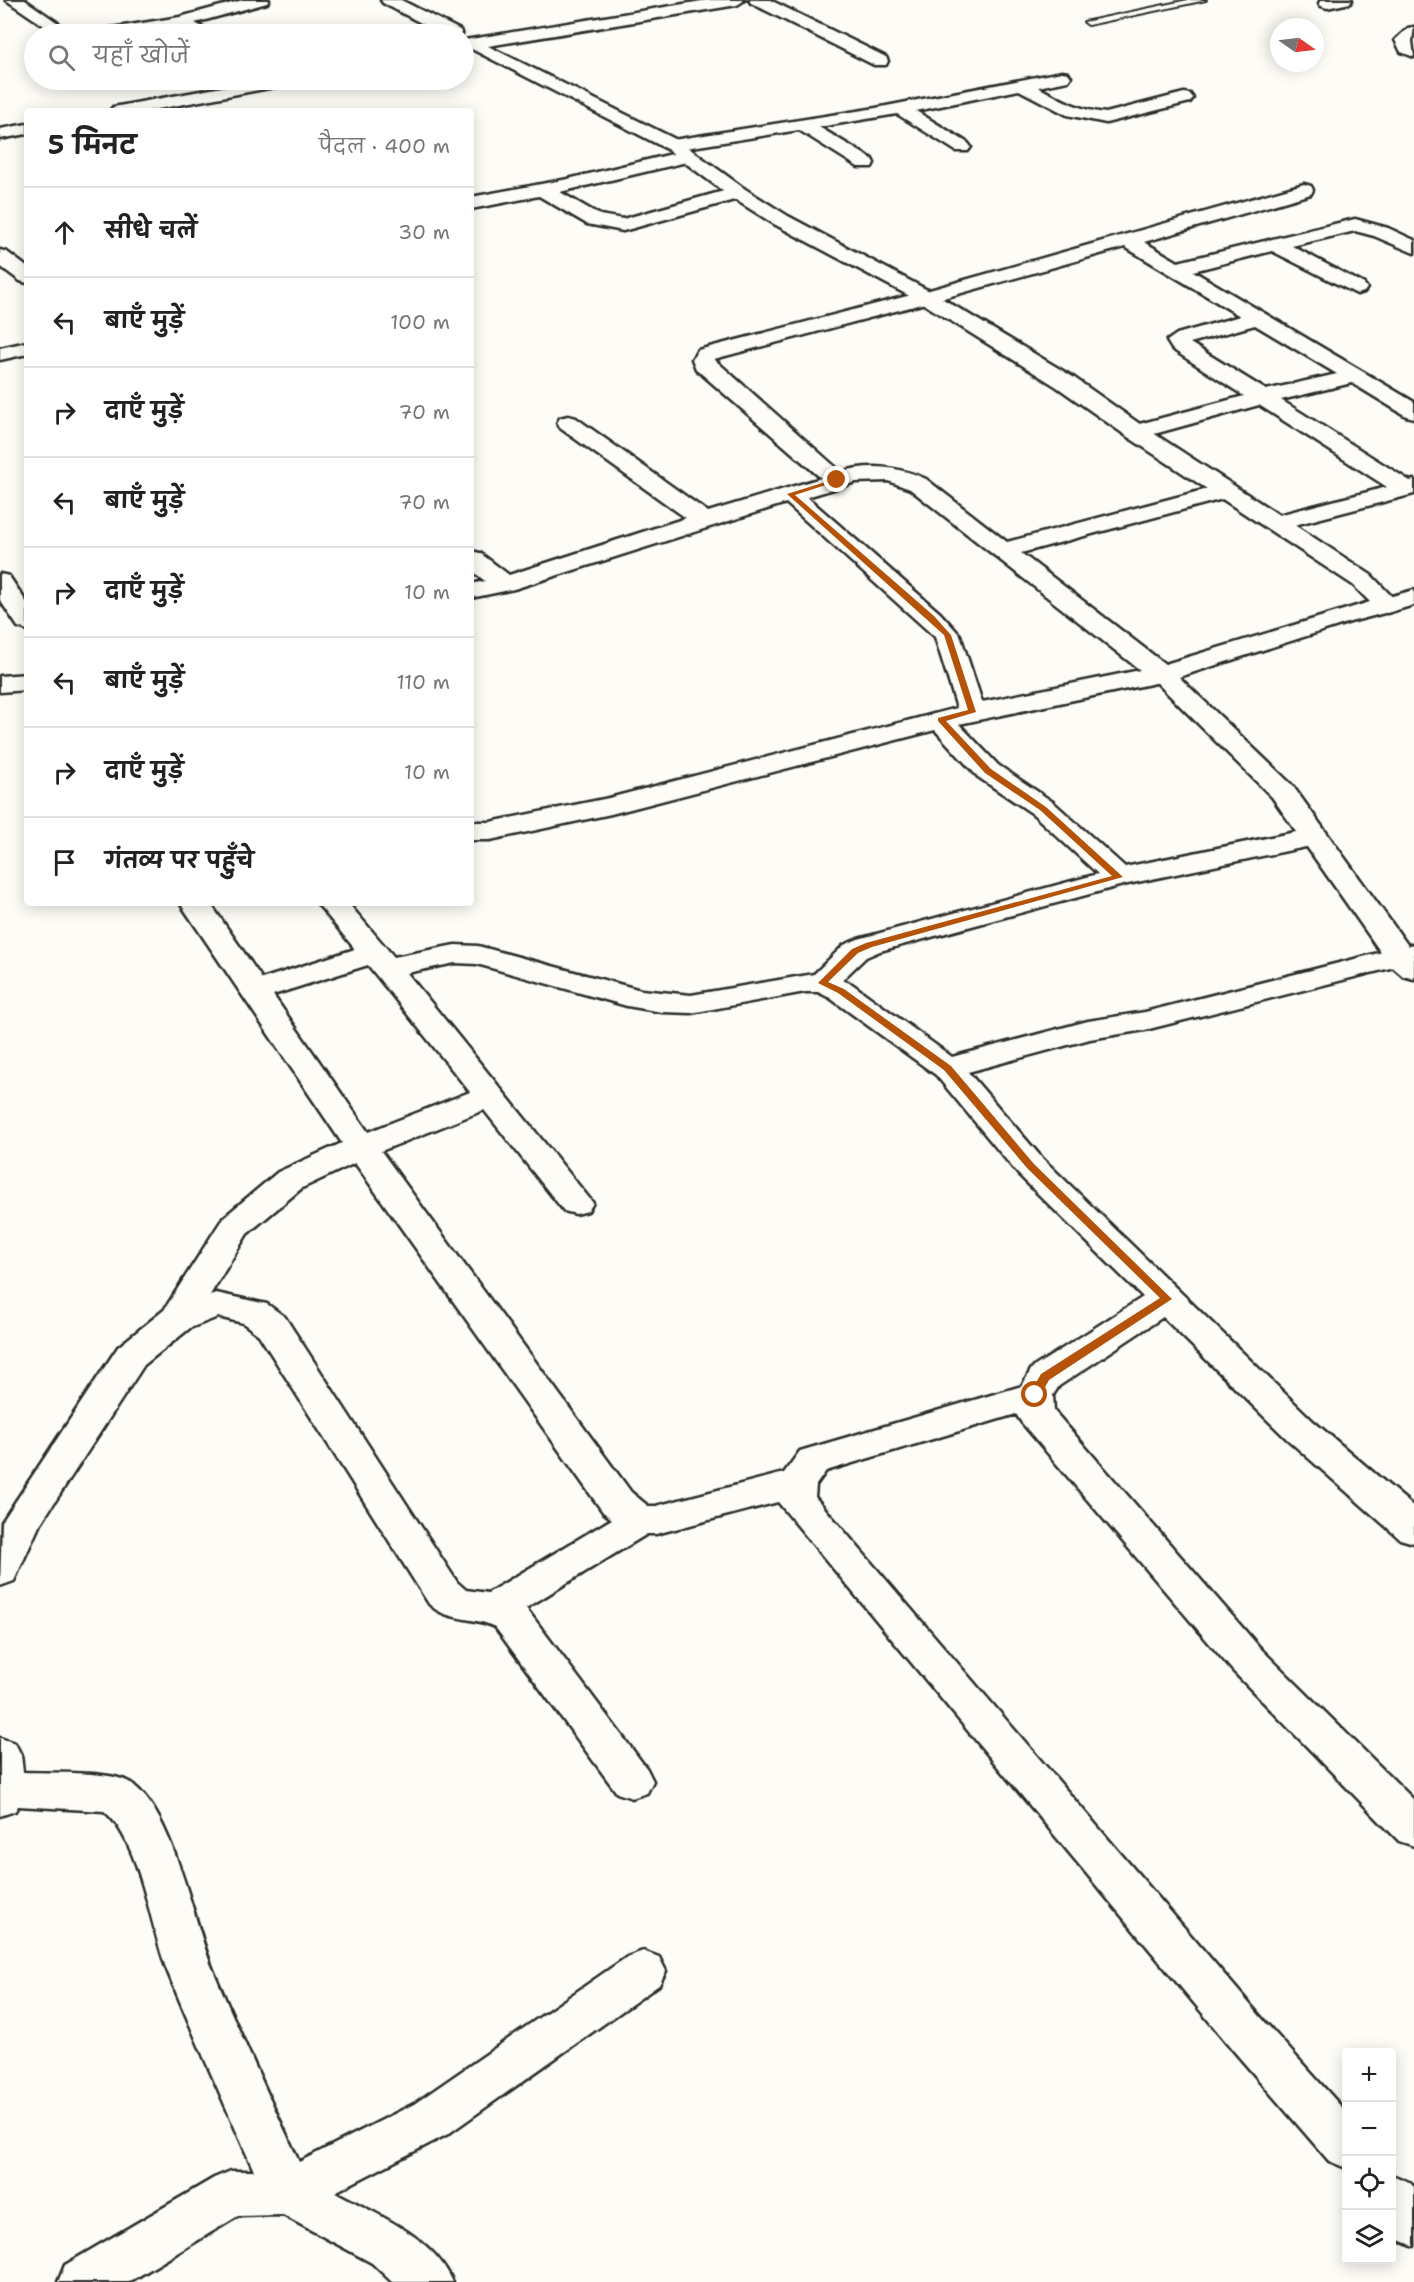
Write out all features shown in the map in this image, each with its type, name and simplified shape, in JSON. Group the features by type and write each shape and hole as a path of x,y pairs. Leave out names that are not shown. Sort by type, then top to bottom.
{"street":[{"path":"14,0 51,24"},
{"path":"168,24 261,0"},
{"path":"394,2 428,0"},
{"path":"474,39 737,0"},
{"path":"757,0 880,61"},
{"path":"1327,3 1344,0"},
{"path":"394,2 433,24"},
{"path":"181,22 184,24"},
{"path":"1414,32 1403,40 1407,48 1414,52"},
{"path":"474,46 681,150 738,193 781,220 926,297 1065,382 1136,432 1362,580 1387,605"},
{"path":"474,203 544,190 681,150 1062,77"},
{"path":"1022,85 1080,115 1094,118 1106,118 1184,98"},
{"path":"135,108 229,90"},
{"path":"901,109 962,147"},
{"path":"803,125 865,163"},
{"path":"0,134 24,130"},
{"path":"544,190 594,220 623,225 738,193"},
{"path":"837,480 704,364 703,359 713,351 926,297 1304,190"},
{"path":"1175,268 1355,225 1381,232 1414,247"},
{"path":"1127,240 1414,411"},
{"path":"1273,244 1357,288"},
{"path":"0,256 24,274"},
{"path":"1258,318 1178,341 1179,345 1260,398 1410,488"},
{"path":"0,354 24,349"},
{"path":"1136,432 1260,398 1356,376"},
{"path":"568,423 704,520"},
{"path":"474,590 504,584 837,480 871,473 905,478 918,484 1161,674 1282,791 1409,960 1145,1021 1088,1030 947,1068"},
{"path":"1275,523 1410,488"},
{"path":"1003,550 1226,491"},
{"path":"790,494 931,618 947,635 972,712"},
{"path":"474,560 504,584"},
{"path":"0,581 24,617"},
{"path":"474,831 490,831 611,806 972,712 1161,674 1341,617 1414,597"},
{"path":"0,684 24,682"},
{"path":"941,720 988,771 1043,808 1119,877"},
{"path":"822,983 855,951 869,945 1119,877 1315,837"},
{"path":"197,906 361,1147 617,1502 640,1520"},
{"path":"335,906 576,1203"},
{"path":"255,991 380,960 455,954 478,955 638,999 691,1004 806,983 822,983 841,991 947,1068 1030,1166 1300,1430 1414,1529"},
{"path":"177,1319 235,1226 290,1180 361,1147 490,1096"},
{"path":"1166,1299 1045,1377 1035,1395 1035,1414 1247,1660 1414,1828"},
{"path":"0,1571 21,1522 131,1356 177,1319 216,1305 254,1313 272,1326 443,1593 449,1600 459,1604 493,1609 509,1616 632,1781"},
{"path":"1035,1395 813,1461 797,1483 796,1500 1249,2036 1342,2140"},
{"path":"493,1609 640,1520 656,1520 797,1483"},
{"path":"1,1781 113,1794 128,1806 150,1844 189,1968 288,2192 389,2247 428,2282"},
{"path":"83,2282 231,2194 288,2192 431,2119 644,1971"},
{"path":"1396,2203 1414,2223"}],"lane":[{"path":"1088,22 1202,0"}],"route":[{"path":"837,480 790,494 931,618 947,635 972,712 941,720 988,771 1043,808 1119,877 869,945 855,951 822,983 841,991 947,1068 1030,1166 1166,1299 1045,1377 1035,1395"}]}
